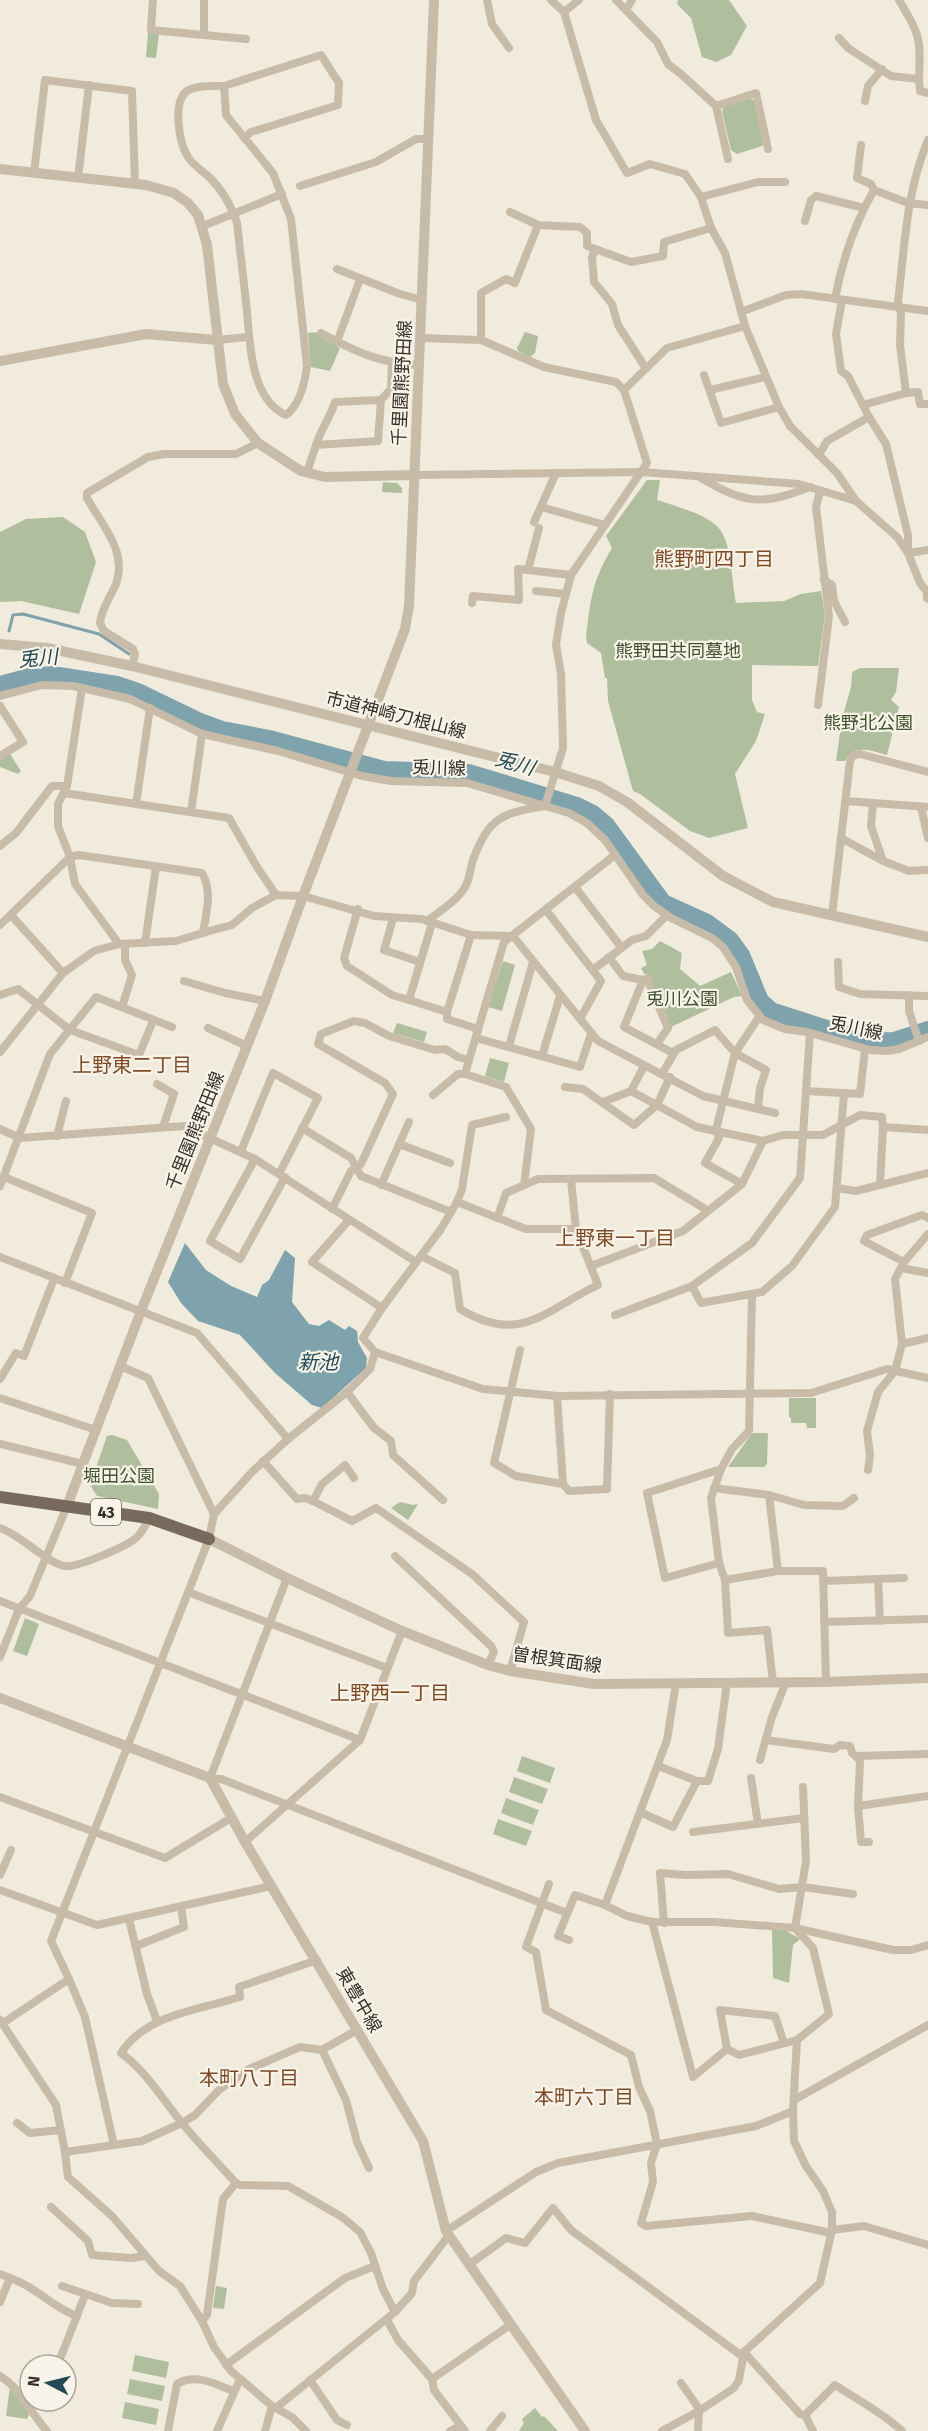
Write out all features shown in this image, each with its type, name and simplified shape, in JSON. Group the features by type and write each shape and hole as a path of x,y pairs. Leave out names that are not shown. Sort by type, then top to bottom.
{"main road":[{"name":"43","path":"0,1497 149,1518 209,1539"}],"street":[{"path":"153,0 151,30 246,39"},
{"path":"204,0 204,35"},
{"name":"千里園熊野田線","path":"67,1506 141,1311 265,1001 405,629 409,606 434,0"},
{"path":"487,0 492,24 509,48"},
{"path":"551,0 564,12 596,120 627,173 650,164 685,174 701,197 711,228 725,253 745,326 779,407 790,426 837,473 856,501 897,537 908,553 920,583 928,592 928,598"},
{"path":"564,12 579,0"},
{"path":"616,0 657,42 668,64 716,106 728,159"},
{"path":"626,10 632,0"},
{"path":"898,0 917,30 920,43 920,92 928,93"},
{"path":"839,38 848,48 891,76 919,79"},
{"path":"224,86 226,115 244,138 273,173 291,219 307,366 306,379 293,410 286,415 278,411 261,386 253,364 248,337 237,223 229,202 188,156 179,128 180,99 195,88 224,86 321,55 339,83 338,105 251,132 244,138"},
{"path":"865,101 868,86 882,69"},
{"path":"34,173 45,80 132,91 135,184"},
{"path":"78,178 89,85"},
{"path":"716,106 756,93 768,149"},
{"path":"300,186 316,179 376,162 416,139 429,139"},
{"path":"906,393 900,345 899,306 908,203 915,173 928,140"},
{"path":"861,145 857,178 871,184 874,190 908,203 928,205"},
{"path":"0,169 161,188 174,193 188,203 198,215 203,226 223,384 235,414 258,443 289,465 307,472 325,477 642,472 799,484 856,501"},
{"path":"701,197 758,182 784,182"},
{"path":"874,190 864,208 840,270 836,334 841,371 848,376 868,417 886,444 908,535 908,553"},
{"path":"203,226 282,194"},
{"path":"805,221 810,200 816,196 864,208"},
{"path":"510,212 538,225 580,227 587,233 587,246 631,262 663,256 664,242 711,228"},
{"path":"481,340 481,293 506,279 515,283 538,225"},
{"path":"595,250 592,257 594,282 612,304 618,326 645,367"},
{"path":"337,269 422,300"},
{"path":"337,342 360,279"},
{"path":"741,312 786,295 801,294 928,311"},
{"path":"624,390 645,367 668,348 745,326"},
{"path":"321,333 356,352 392,363 419,365"},
{"path":"0,361 146,334 217,340 248,337"},
{"path":"409,1000 430,922 460,895 468,881 477,850 493,823 510,812 547,800 562,756 564,738 561,674 556,645 571,575 647,463 624,390 616,382 544,367 481,340 421,338"},
{"path":"316,445 378,441 381,400 391,389 392,363"},
{"path":"704,375 721,423 779,407"},
{"path":"710,390 765,377"},
{"path":"863,405 918,392 920,404 928,404"},
{"path":"307,472 321,427 328,422 335,402 381,400"},
{"path":"819,455 827,441 868,417"},
{"path":"132,666 135,654 133,649 104,631 99,623 118,578 118,556 112,540 87,499 87,493 148,457 164,453 236,454 258,443"},
{"path":"528,570 541,507 556,473"},
{"path":"699,476 724,491 756,501 781,498 810,487"},
{"path":"818,705 829,615 816,507 820,490"},
{"path":"541,507 605,525"},
{"path":"908,553 928,550"},
{"path":"472,603 473,596 519,600 519,569 571,575"},
{"path":"824,579 832,585 834,601 845,622"},
{"path":"536,591 566,594"},
{"name":"市道神崎刀根山線","path":"0,644 47,648 132,666 555,772 599,786 627,802 723,876 773,902 928,937"},
{"name":"兎川線","path":"0,696 42,685 58,684 82,688 123,697 202,734 352,766 386,781 467,783 547,800 587,823 605,840 646,899 666,916 706,934 723,947 736,967 747,1000 759,1017 780,1027 865,1049 887,1051 917,1036 928,1037"},
{"path":"82,688 65,790 58,804 58,826 70,857 75,884 122,944 132,975 122,1007"},
{"path":"0,706 23,742 0,756"},
{"path":"136,804 150,708"},
{"path":"190,812 202,734"},
{"path":"832,915 850,760 860,754 928,772"},
{"path":"0,846 16,833 52,786 136,804 229,818 276,895"},
{"path":"42,799 58,804"},
{"path":"844,801 925,807 928,838"},
{"path":"873,804 871,826 883,861"},
{"path":"841,838 883,861 909,871 928,870"},
{"path":"0,925 70,857 80,855 202,873 206,880 208,900 203,933"},
{"path":"465,1074 504,942 615,855"},
{"path":"145,943 156,867"},
{"path":"575,886 621,947"},
{"path":"0,1052 63,973 94,951 122,944 176,941 232,925 252,908 276,895 303,896 358,909 374,916 430,922 471,934 513,936 598,1041 702,1096 776,1113"},
{"path":"358,909 344,958 347,966 392,995 447,1012"},
{"path":"546,910 594,969 601,981 580,1019"},
{"path":"11,915 63,973"},
{"path":"594,969 632,940 646,936 666,916"},
{"path":"393,919 384,950 420,962"},
{"path":"471,934 447,1012 447,1019 478,1029"},
{"path":"609,957 623,976 646,979 668,1028 657,1044"},
{"path":"509,1046 534,962"},
{"path":"838,962 839,987 860,994 928,996"},
{"path":"643,980 624,1027 673,1053"},
{"path":"184,981 225,993 265,1001"},
{"path":"0,995 18,989 70,1030 139,1055 153,1021"},
{"path":"909,995 909,1011 917,1036"},
{"path":"542,1056 560,996"},
{"path":"0,1186 50,1054 96,997 172,1027"},
{"path":"742,1184 705,1162 720,1138 716,1130 735,1053 759,1017"},
{"path":"332,1209 351,1171 361,1164 393,1094 385,1083 318,1044 321,1034 354,1022 365,1023 389,1036 435,1050 446,1049 458,1057 469,1060"},
{"path":"208,1028 247,1046"},
{"path":"565,1087 583,1089 634,1125 657,1105 673,1053 715,1030 735,1053 766,1070 760,1088 758,1108"},
{"path":"615,1315 692,1286 752,1243 800,1178 810,1033"},
{"path":"476,1038 580,1067 591,1034"},
{"path":"806,1091 860,1094 865,1049"},
{"path":"603,1102 631,1091 644,1066"},
{"path":"241,1151 273,1073 318,1098 240,1258 210,1241 255,1159"},
{"path":"433,1095 458,1074 465,1074 506,1087 531,1129 524,1185"},
{"path":"157,1084 174,1094 163,1126"},
{"path":"631,1091 697,1127 763,1141 783,1135 823,1135 860,1115 882,1117 880,1185"},
{"path":"692,1286 701,1303 762,1292 792,1266 835,1207 844,1093"},
{"path":"57,1136 66,1101"},
{"path":"506,1117 472,1125 462,1189 457,1202 363,1338 375,1352 483,1389 557,1396 811,1393 887,1369 928,1378"},
{"path":"381,1185 409,1122"},
{"path":"0,1129 20,1137 184,1126 241,1151 282,1175 349,1220 418,1259 455,1273 460,1309 477,1319 497,1324 518,1325 538,1320 570,1299 598,1285 576,1229 571,1180"},
{"path":"883,1127 928,1130"},
{"path":"302,1128 351,1158 361,1176 451,1212"},
{"path":"591,1266 683,1231 742,1184 763,1141"},
{"path":"399,1144 450,1163"},
{"path":"837,1188 856,1191 928,1173"},
{"path":"4,1177 92,1213 65,1283"},
{"path":"497,1218 506,1193 538,1179 654,1178 707,1210"},
{"path":"457,1202 526,1229 576,1229"},
{"path":"928,1218 922,1215 867,1235 864,1241 902,1265 928,1274"},
{"path":"349,1220 312,1262 382,1308"},
{"path":"868,1470 870,1456 867,1431 878,1392 895,1371 902,1344 896,1279 902,1265 928,1234"},
{"path":"0,1257 197,1333 288,1439"},
{"path":"0,1379 16,1353 24,1356 54,1279"},
{"path":"752,1294 749,1431 732,1449 721,1468 711,1498 719,1563 725,1580 728,1633 767,1630 773,1682"},
{"path":"902,1344 928,1338"},
{"path":"520,1350 494,1463 516,1476 563,1484"},
{"path":"114,2145 85,2018 51,1941 209,1539 214,1514 263,1461 347,1392 370,1369 375,1352"},
{"path":"120,1366 148,1378 214,1514"},
{"path":"347,1392 374,1428 391,1442 393,1455 442,1500"},
{"path":"557,1396 563,1484 569,1491 608,1490 610,1394"},
{"path":"0,1398 96,1430"},
{"path":"0,1444 83,1464"},
{"path":"263,1461 297,1499 305,1498 313,1501 351,1521 376,1508 472,1574 524,1622 510,1671"},
{"path":"313,1501 322,1484 345,1465 354,1478"},
{"path":"719,1563 665,1578 647,1493 721,1468"},
{"path":"714,1488 769,1495 804,1505 843,1506 854,1498"},
{"path":"769,1495 778,1571"},
{"path":"0,1657 19,1608 30,1596 67,1506"},
{"path":"0,1528 22,1538 46,1557 64,1566 80,1565 137,1537 149,1518"},
{"name":"曽根箕面線","path":"209,1539 287,1578 402,1630 488,1665 510,1671 594,1684 826,1682 928,1678"},
{"path":"395,1557 491,1646 494,1652 488,1665"},
{"path":"725,1580 778,1571 823,1571 826,1682"},
{"path":"210,1778 287,1578"},
{"path":"823,1581 904,1578"},
{"path":"878,1579 880,1621"},
{"path":"188,1592 387,1668"},
{"path":"0,1601 360,1740"},
{"path":"824,1622 928,1619"},
{"path":"245,1842 360,1740 402,1630"},
{"path":"658,1766 697,1781 708,1781 718,1749 727,1682"},
{"path":"760,1760 786,1682"},
{"path":"605,1905 667,1740 676,1683"},
{"path":"0,1698 210,1778 221,1779 567,1913"},
{"path":"766,1740 834,1749 840,1745 850,1746 860,1760 858,1806 861,1842 869,1842"},
{"path":"856,1756 928,1754"},
{"name":"東豊中線","path":"210,1778 245,1842 423,2141 447,2233 585,2431"},
{"path":"751,1778 758,1824"},
{"path":"640,1812 673,1827 697,1781"},
{"path":"795,1928 806,1861 803,1787"},
{"path":"858,1806 928,1796"},
{"path":"0,1797 165,1858 231,1818"},
{"path":"693,1832 804,1818"},
{"path":"0,1875 11,1850"},
{"path":"664,1923 660,1873 728,1874 779,1889 802,1887 853,1894"},
{"path":"549,1884 526,1947 536,1952 546,2010 631,2055 639,2087 650,2111 657,2144 651,2163 653,2182 641,2223 646,2226 752,2216 832,2232 864,2226 928,2245"},
{"path":"0,1890 97,1925 271,1886"},
{"path":"569,1940 558,1936 575,1895 605,1905 627,1917 652,1922 714,1922 795,1928 893,1950 911,1950 928,1945"},
{"path":"135,1946 184,1927 181,1907"},
{"path":"129,1919 147,1994 157,2021"},
{"path":"652,1922 693,2077 727,2049"},
{"path":"727,2049 738,2055 797,2040 829,2014 813,1948 795,1928"},
{"path":"317,1960 239,1987 240,1996 157,2021 129,2041 121,2053 135,2063 182,2123 236,2183 288,2186 342,2217 360,2232 395,2312"},
{"path":"69,1979 2,2022 56,2104 66,2152 68,2177 112,2216 159,2271 180,2286 226,2365 240,2379 306,2431"},
{"path":"727,2049 720,2010 776,2016 784,2043"},
{"path":"794,2100 928,2025"},
{"path":"66,2152 142,2141 195,2115 219,2090 249,2069 300,2047 322,2050 357,2030"},
{"path":"662,2431 700,2411 734,2388 739,2380 743,2354 820,2283 832,2232 832,2212 828,2200 794,2141 793,2111 797,2040"},
{"path":"322,2050 346,2100 357,2142 369,2168"},
{"path":"265,2431 275,2406 395,2312 412,2293 414,2281 447,2233 536,2172 558,2163 757,2125 793,2111"},
{"path":"17,2123 30,2133 61,2130"},
{"path":"202,2321 207,2315 223,2199 236,2183"},
{"path":"51,2206 88,2241 92,2255 131,2258 145,2256"},
{"path":"470,2264 506,2238 525,2243 553,2208 571,2230 743,2354 800,2414 805,2415 813,2431"},
{"path":"226,2365 345,2278 375,2266"},
{"path":"0,2274 27,2283 60,2310 77,2316"},
{"path":"0,2302 10,2277"},
{"path":"62,2286 112,2303 138,2304"},
{"path":"61,2353 85,2295"},
{"path":"387,2320 398,2340 432,2379 434,2390 462,2429 450,2431"},
{"path":"432,2379 510,2325"},
{"path":"0,2376 18,2392"},
{"path":"168,2431 177,2384 183,2380 200,2379 233,2391"},
{"path":"217,2431 240,2379"},
{"path":"310,2380 337,2420 347,2425"},
{"path":"681,2383 700,2411 698,2431"},
{"path":"805,2415 836,2385 875,2412 887,2416 902,2431"},
{"path":"31,2413 46,2431"},
{"path":"490,2431 502,2416"}],"green space":[{"path":"678,0 729,0 747,26 731,55 716,62 702,57 691,18 677,4"},
{"path":"148,33 159,34 156,58 146,57"},
{"path":"749,99 754,100 764,143 762,146 737,154 731,150 722,112 724,106"},
{"path":"319,332 319,336 340,348 330,371 311,367 308,333"},
{"path":"525,332 538,336 535,353 530,357 518,351 517,348"},
{"name":"熊野田共同墓地","path":"647,480 660,480 657,500 701,516 722,532 730,558 736,603 784,601 801,594 821,591 825,615 818,666 752,665 752,700 757,712 765,714 756,741 735,774 748,828 709,838 690,831 633,791 608,701 607,678 605,678 601,653 587,643 586,638 593,592 600,571 612,548 606,536"},
{"path":"383,482 397,483 402,488 402,493 382,492"},
{"path":"63,517 85,532 96,562 79,614 21,601 0,602 0,532 26,519"},
{"name":"熊野北公園","path":"860,668 899,668 896,692 891,700 899,707 887,755 869,750 858,750 849,755 845,761 836,761 852,672"},
{"path":"10,754 21,771 18,774 0,767 0,760"},
{"name":"兎川公園","path":"660,941 682,953 680,969 700,986 731,972 742,996 734,997 671,1027 647,974 645,975 641,968 647,965 642,951 652,949"},
{"path":"503,961 515,965 502,1011 488,1007"},
{"path":"397,1023 427,1032 424,1042 393,1033"},
{"path":"490,1058 509,1063 504,1082 485,1076"},
{"path":"789,1398 816,1398 816,1428 807,1428 806,1423 791,1423"},
{"path":"752,1433 768,1433 767,1464 764,1467 728,1467"},
{"name":"堀田公園","path":"112,1435 127,1440 159,1494 158,1509 97,1496 90,1485 107,1436"},
{"path":"400,1502 418,1504 408,1520 391,1508"},
{"path":"25,1618 39,1624 27,1656 13,1651"},
{"path":"522,1756 555,1768 550,1783 517,1771"},
{"path":"514,1777 548,1789 542,1804 509,1792"},
{"path":"506,1798 539,1810 533,1825 501,1813"},
{"path":"498,1819 532,1831 526,1846 493,1834"},
{"path":"772,1929 785,1930 800,1939 793,1945 789,1983 773,1978"},
{"path":"216,2286 227,2288 224,2309 213,2308"},
{"path":"135,2355 169,2362 166,2378 132,2371"},
{"path":"130,2379 165,2386 162,2401 127,2394"},
{"path":"10,2387 18,2398 18,2413 28,2413 29,2415 27,2419 6,2416"},
{"path":"125,2402 159,2409 156,2425 122,2418"},
{"path":"535,2408 558,2431 519,2431 524,2423 522,2419"}],"water":[{"name":"新池","path":"185,1243 206,1270 231,1286 257,1297 262,1285 269,1280 285,1250 295,1258 292,1302 309,1324 319,1326 329,1320 345,1330 349,1326 357,1331 358,1342 367,1358 366,1368 322,1408 312,1405 275,1373 240,1335 198,1321 181,1303 168,1282"}],"waterway":[{"path":"9,631 13,615 23,614 99,634 129,654"},
{"name":"兎川","path":"0,685 30,677 52,675 117,685 138,692 222,730 269,739 384,770 469,773 577,806 593,814 606,825 663,903 707,923 730,940 741,955 760,1001 771,1011 867,1042 894,1041 928,1030"}],"district":[{"name":"熊野町四丁目","path":"714,559"},
{"name":"上野東二丁目","path":"132,1065"},
{"name":"上野東一丁目","path":"615,1238"},
{"name":"上野西一丁目","path":"390,1693"},
{"name":"本町八丁目","path":"249,2078"},
{"name":"本町六丁目","path":"584,2097"}]}
